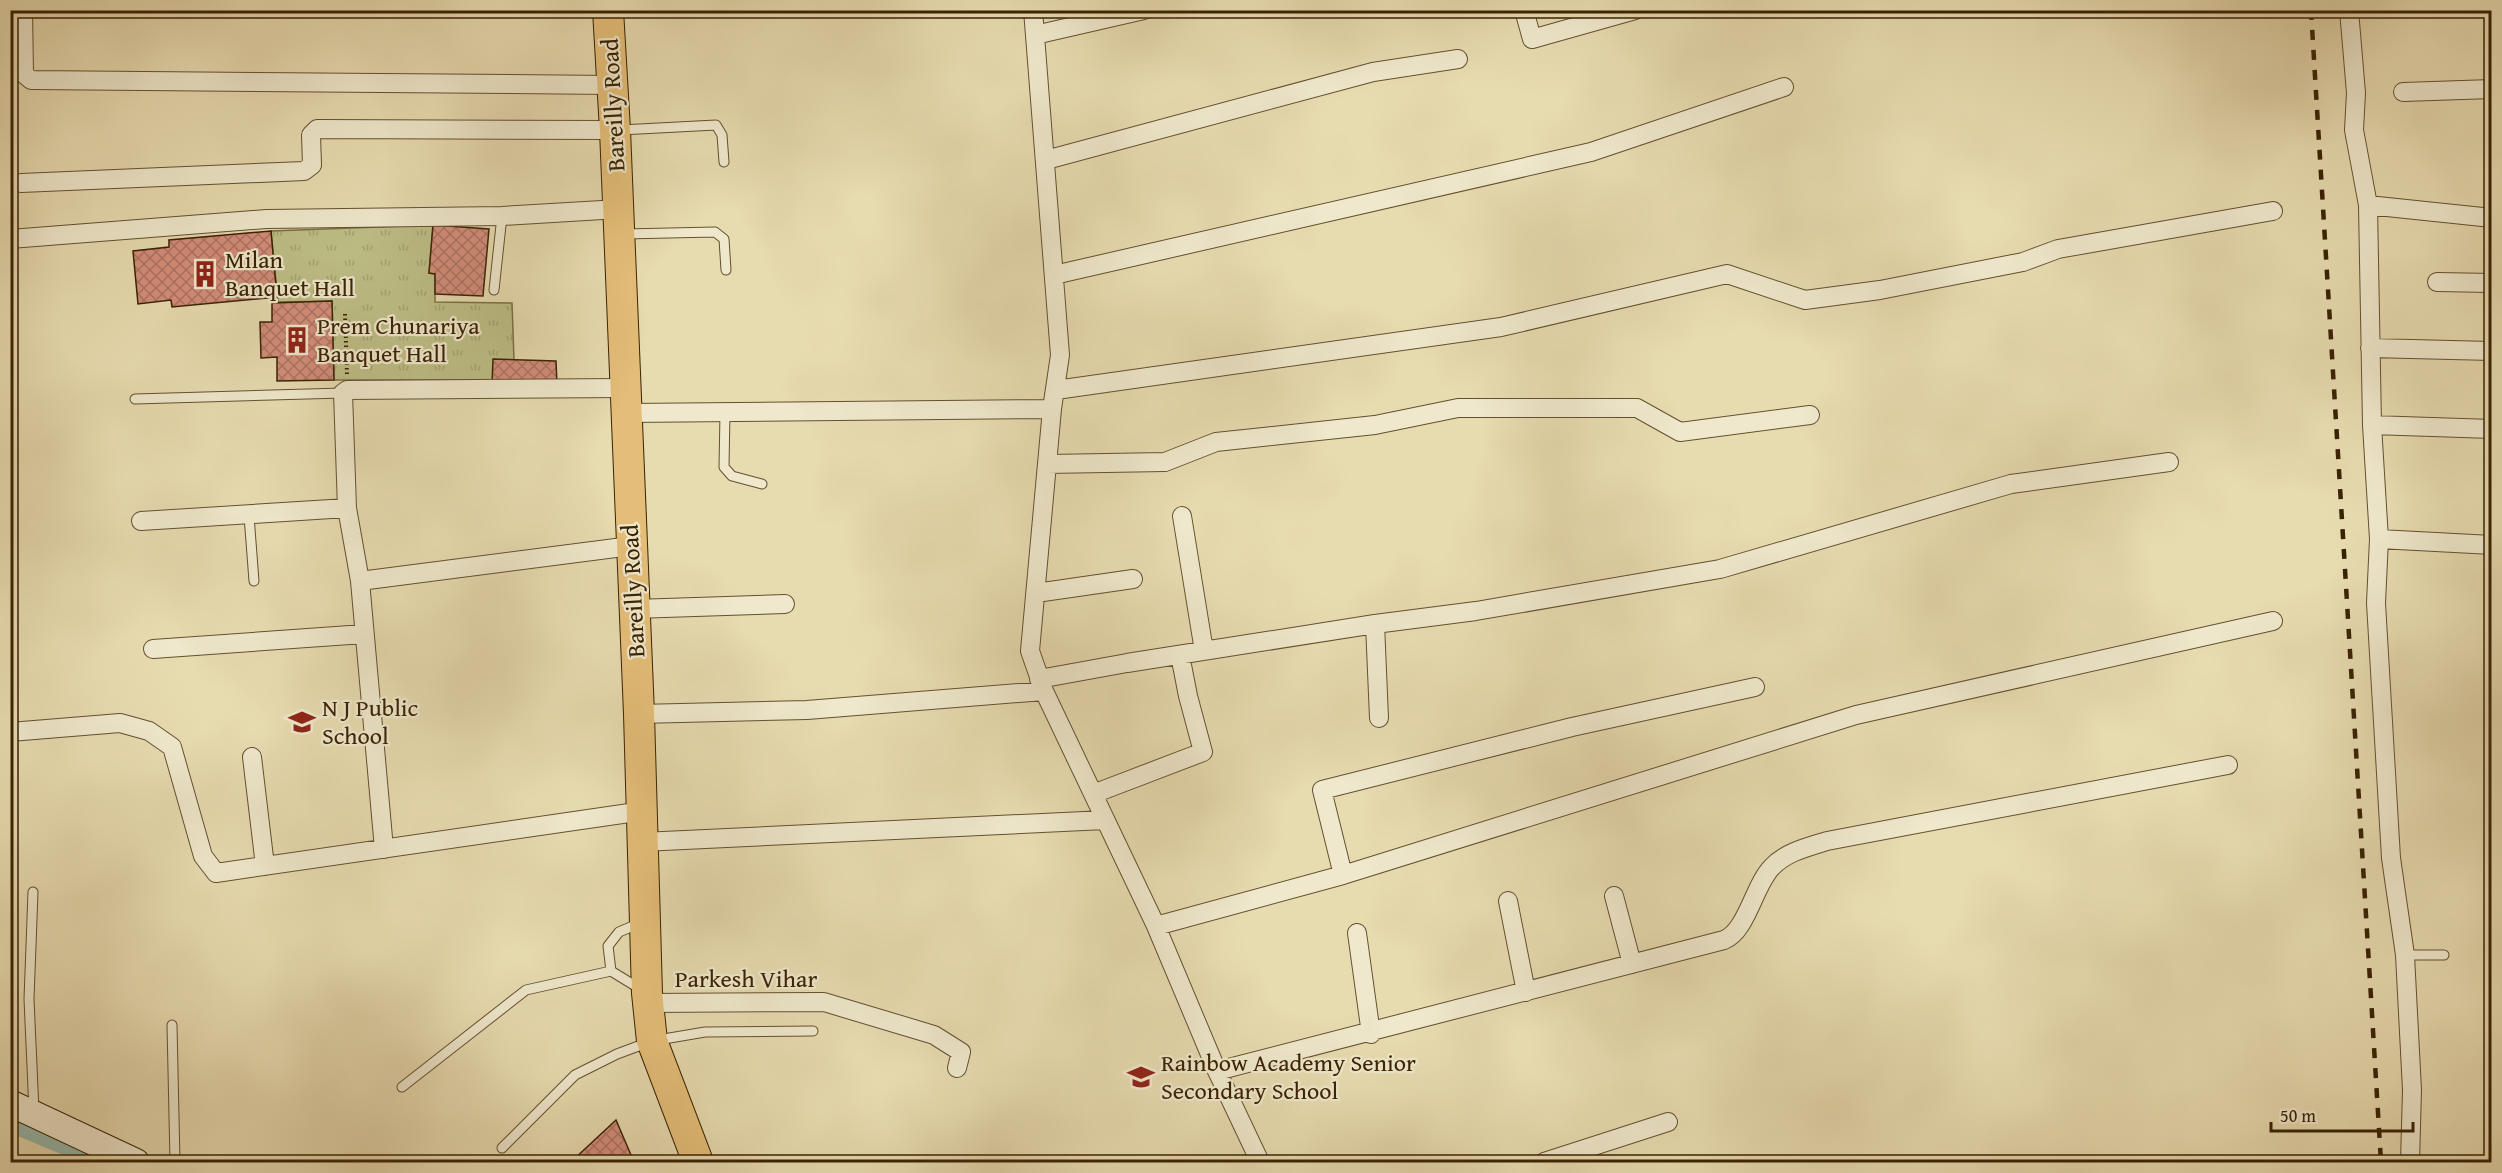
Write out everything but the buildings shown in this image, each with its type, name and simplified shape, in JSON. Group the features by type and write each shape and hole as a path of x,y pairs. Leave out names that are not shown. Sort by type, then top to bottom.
{"highway":[{"name":"Bareilly Road","path":"608,10 643,811 642,842 648,998 652,1041 698,1162"}],"main road":[{"path":"10,1103 129,1161"}],"street":[{"path":"23,10 24,74 30,80 613,85"},
{"path":"1033,10 1060,355 1052,409 1030,651 1042,685 1156,926 1217,1071 1260,1162"},
{"path":"1035,35 1143,10"},
{"path":"1524,10 1532,39 1635,10"},
{"path":"2349,10 2356,93 2354,130 2368,206 2372,425 2379,539 2376,603 2391,858 2405,955 2412,1090 2410,1162"},
{"path":"1046,160 1373,72 1458,59"},
{"path":"1054,275 1563,159 1784,87"},
{"path":"2403,92 2492,89"},
{"path":"21,183 304,171 312,165 311,135 317,129 615,130"},
{"path":"2368,206 2492,218"},
{"path":"1056,390 1501,327 1727,274 1805,300 1880,290 2023,262 2058,249 2273,211"},
{"path":"10,239 266,219 502,216 619,221"},
{"path":"2438,282 2492,283"},
{"path":"2370,348 2492,351"},
{"path":"384,849 360,581 347,508 345,392 626,400 726,413 1052,409"},
{"path":"1047,464 1165,462 1216,442 1375,424 1458,408 1637,408 1680,432 1810,415"},
{"path":"2372,425 2492,429"},
{"path":"639,714 807,710 1042,685 1180,655 1375,624 1476,611 1736,566 2011,484 2169,462"},
{"path":"141,521 249,516 347,508"},
{"path":"1182,516 1204,651"},
{"path":"2379,539 2492,545"},
{"path":"360,581 631,546"},
{"path":"1036,593 1133,579"},
{"path":"634,609 785,603"},
{"path":"1156,926 1343,875 1856,715 2273,621"},
{"path":"1375,624 1379,718"},
{"path":"153,649 364,634"},
{"path":"1093,794 1203,752 1180,655"},
{"path":"1343,875 1322,790 1572,727 1755,687"},
{"path":"10,732 120,723 149,730 172,747 203,856 216,873 643,811"},
{"path":"252,757 265,866"},
{"path":"1217,1071 1371,1034 1731,937 1770,869 1781,859 1827,841 2228,765"},
{"path":"642,842 1105,820"},
{"path":"1614,896 1632,964"},
{"path":"1508,901 1526,992"},
{"path":"1358,933 1371,1034"},
{"name":"Parkesh Vihar","path":"648,998 824,1002 934,1035 961,1052 957,1068"},
{"path":"1544,1162 1668,1122"}],"lane":[{"path":"615,130 716,125 722,135 724,162"},
{"path":"494,290 502,216"},
{"path":"619,221 715,232 724,239 726,270"},
{"path":"135,399 345,392"},
{"path":"726,413 724,467 732,476 762,484"},
{"path":"249,516 254,581"},
{"path":"33,892 29,999 34,1114"},
{"path":"645,921 619,932 608,946 611,971 648,998"},
{"path":"2405,955 2444,955"},
{"path":"402,1087 526,990 611,971"},
{"path":"172,1025 175,1162"},
{"path":"502,1148 575,1075 617,1054 652,1041 705,1032 813,1030"}],"path":[{"path":"345,314 345,392"}],"green space":[{"path":"433,225 429,273 435,274 435,302 512,303 514,360 493,380 334,380 332,301 278,302 271,231"}],"waterway":[{"path":"10,1122 106,1162"}],"railway":[{"path":"2311,10 2381,1162"}],"place":[{"name":"Milan Banquet Hall","path":"205,274"},
{"name":"Prem Chunariya Banquet Hall","path":"297,340"},
{"name":"N J Public School","path":"302,722"},
{"name":"Rainbow Academy Senior Secondary School","path":"1141,1077"}]}
